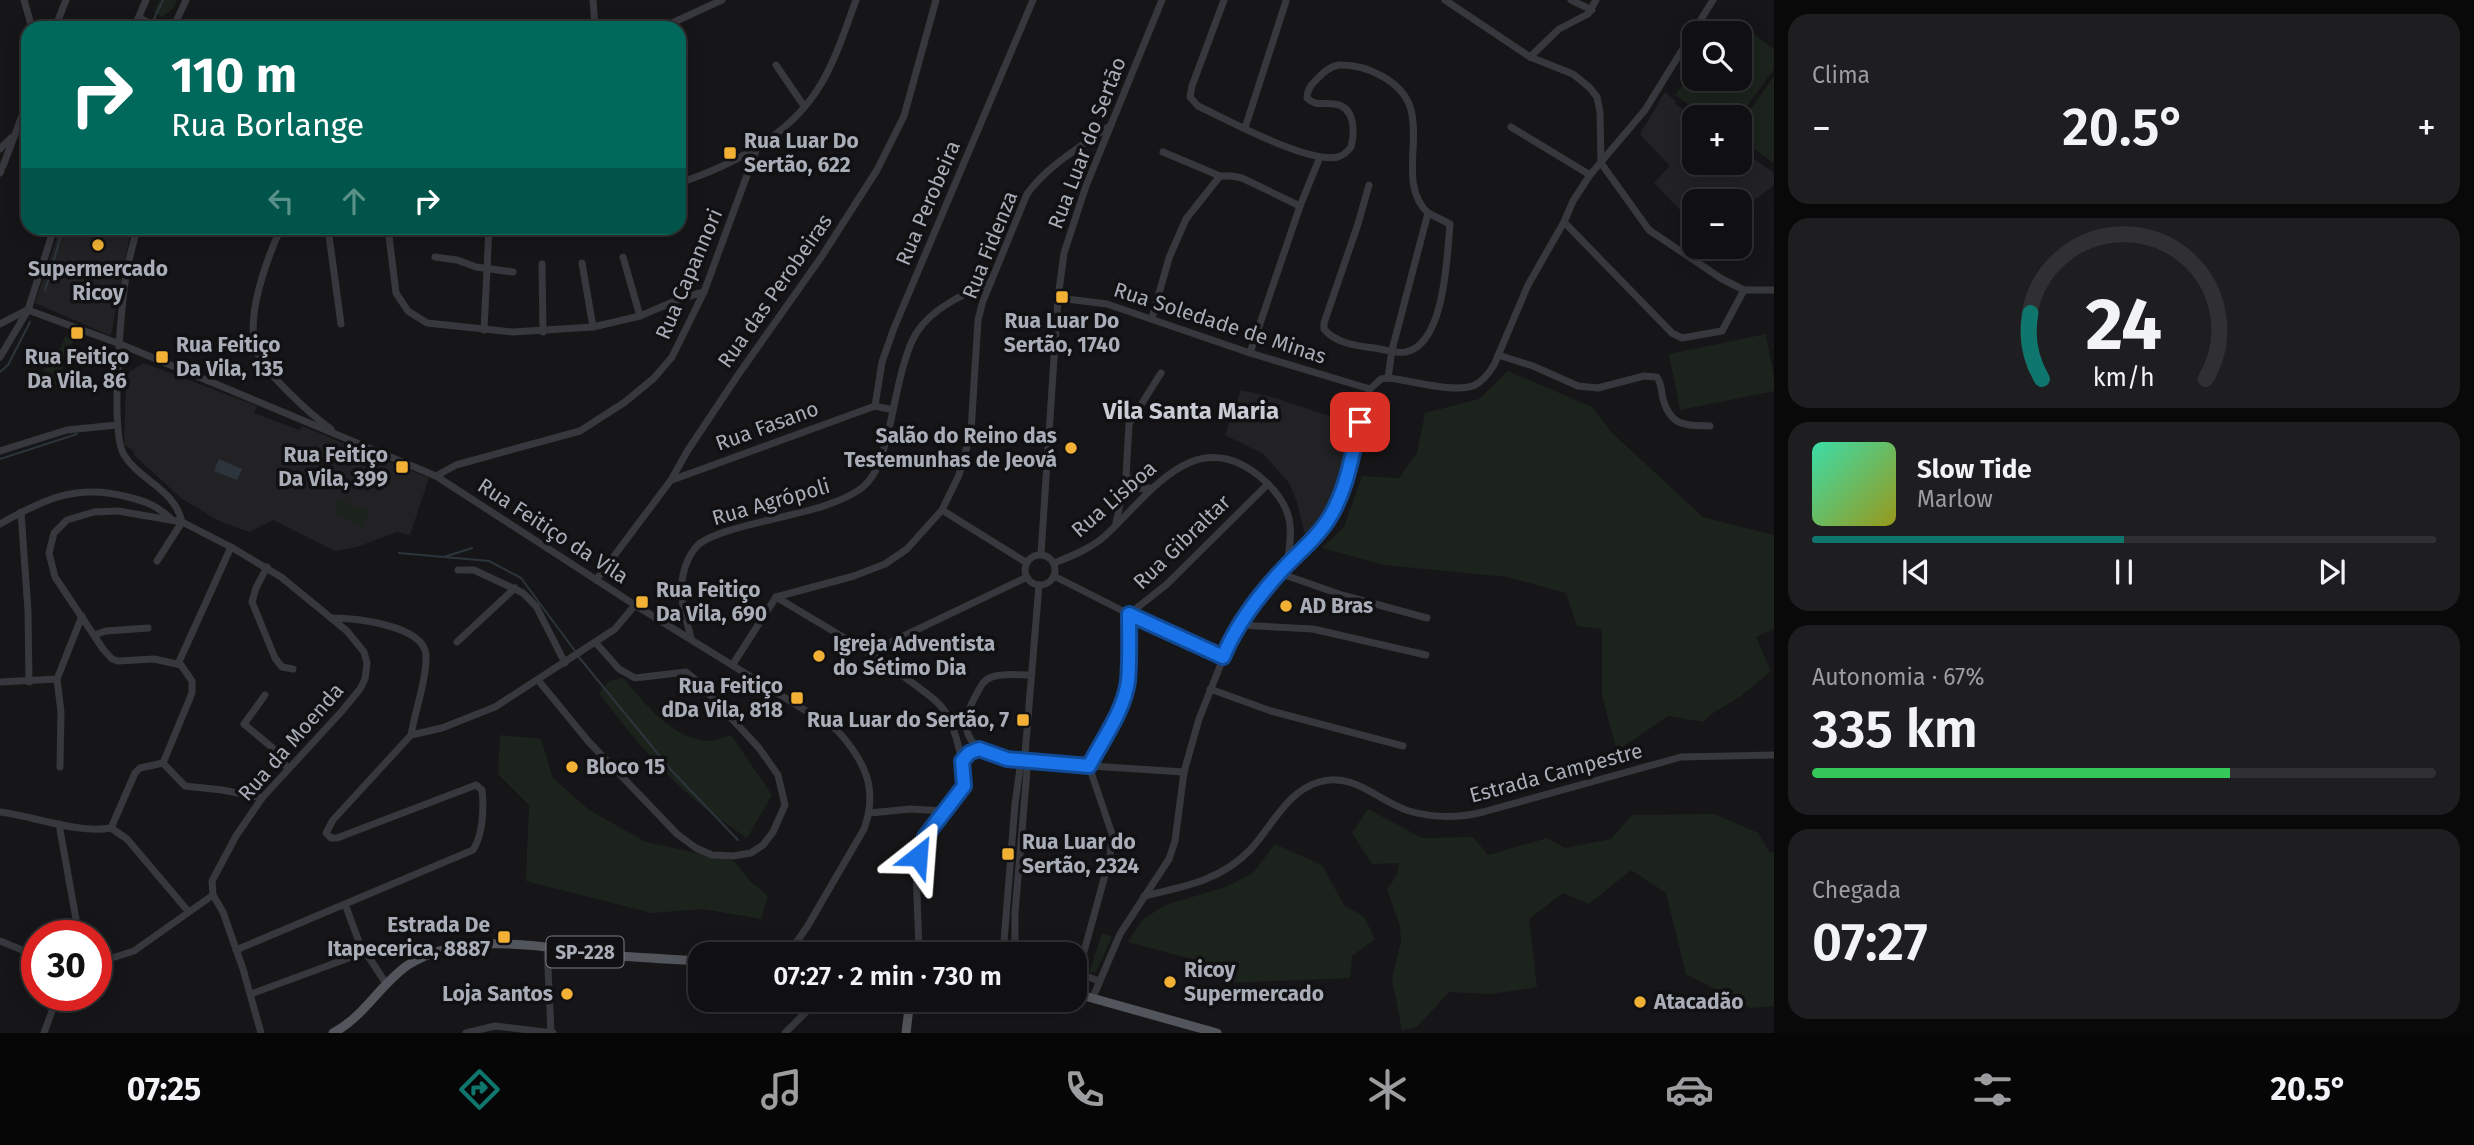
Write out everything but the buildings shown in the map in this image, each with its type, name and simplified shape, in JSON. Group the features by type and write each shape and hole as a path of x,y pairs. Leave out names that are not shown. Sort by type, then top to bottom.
{"main road":[{"name":"SP-228","path":"333,1033 358,1015 409,965 455,948 498,944 688,960"},
{"path":"1087,995 1217,1033"},
{"path":"906,1033 908,1012"}],"street":[{"path":"24,0 30,21"},
{"path":"58,21 66,0"},
{"path":"138,21 146,0"},
{"path":"176,21 186,0"},
{"path":"593,0 594,21"},
{"path":"676,21 722,0"},
{"path":"686,180 757,148 804,106 823,82 856,0"},
{"name":"Rua das Perobeiras","path":"596,580 671,480 731,386 822,256 890,148 914,88 936,0"},
{"name":"Rua Perobeira","path":"875,406 882,362 894,328 1034,0"},
{"name":"Rua Luar do Sertão","path":"1041,554 1058,298 1069,235 1162,0"},
{"path":"1224,0 1190,93 1198,106 1280,144 1320,157 1340,157 1351,147 1354,135 1349,112 1335,103 1318,104 1310,101 1307,94 1325,71 1340,65 1363,69 1392,80 1407,97 1412,112 1412,184 1415,198 1428,213 1450,224 1439,308 1423,342 1415,349 1395,351 1359,346 1330,335 1324,329 1369,185"},
{"path":"1445,0 1530,57 1582,80 1597,97 1601,163 1649,230 1722,279 1744,290 1774,290"},
{"path":"1571,0 1592,10"},
{"path":"1530,57 1559,29 1592,10 1596,0"},
{"path":"1093,997 1120,934 1161,874 1175,841 1184,772 1223,657 1239,625 1279,573 1324,526 1336,506 1370,389 1388,378 1465,388 1487,375 1528,285 1573,201 1590,175 1645,110 1713,0"},
{"path":"1245,128 1286,1"},
{"path":"139,18 146,21"},
{"path":"776,65 804,106"},
{"path":"1,169 21,118"},
{"name":"Rua Fidenza","path":"776,597 854,576 885,564 907,549 943,510 959,475 971,432 978,320 1027,194 1059,162 1111,125"},
{"path":"1511,127 1590,175"},
{"path":"0,149 14,135"},
{"name":"Rua Capannori","path":"436,476 456,465 580,431 648,385 669,361 704,292 757,148"},
{"path":"1163,152 1220,176 1242,178 1300,206"},
{"path":"1250,353 1300,206 1320,157"},
{"path":"1152,318 1169,258 1186,219 1220,176"},
{"path":"1388,378 1428,213"},
{"path":"1564,222 1672,333 1682,338 1722,331 1744,290"},
{"path":"0,357 28,310 52,235"},
{"path":"135,235 128,267 120,344 117,425 120,446 125,456 167,493 179,509 182,522 157,561"},
{"path":"278,235 255,310 253,331 256,350 274,376 319,424"},
{"path":"329,235 341,324"},
{"path":"389,235 396,293 404,307 427,323 484,330 543,332 593,327 640,316 682,298 704,292"},
{"path":"484,330 488,235"},
{"path":"435,257 457,260 469,266 513,272"},
{"path":"622,257 640,316"},
{"path":"582,263 593,327"},
{"path":"542,264 543,332"},
{"name":"Rua Agrópoli","path":"691,638 682,601 683,576 697,546 722,532 820,508 864,486 878,467 901,377 918,330 931,315 991,282"},
{"name":"Rua Soledade de Minas","path":"1058,298 1107,304 1250,353 1370,389"},
{"path":"0,324 28,310 319,424"},
{"path":"1498,355 1588,388 1598,388 1643,376 1657,377 1669,413 1675,420 1681,424 1710,426"},
{"path":"1116,524 1126,476 1129,424 1161,373"},
{"path":"875,406 893,410"},
{"name":"Rua Fasano","path":"671,480 875,406"},
{"name":"Rua Feitiço da Vila","path":"319,424 343,438 436,476 635,605 837,730 852,746 867,777 870,813 864,829 796,942"},
{"path":"0,451 67,430 117,425"},
{"name":"Rua Lisboa","path":"1054,563 1105,536 1153,487 1177,468 1214,458 1243,464 1268,484 1283,501 1289,514 1291,538 1287,565"},
{"path":"1126,476 1135,487 1142,490 1153,487"},
{"name":"Rua Gibraltar","path":"1089,766 1125,694 1128,681 1129,614 1166,585 1268,484"},
{"name":"Rua da Moenda","path":"0,524 49,499 87,491 145,501 156,506 171,520"},
{"path":"943,510 1027,563"},
{"name":"Rua da Moenda","path":"82,616 55,577 51,566 49,553 54,533 61,523 94,512 118,511 182,522 267,567 358,641 364,652 367,663 365,679 342,711 262,798 222,861 212,881 213,895"},
{"path":"21,512 28,607 29,682"},
{"path":"178,664 232,547"},
{"path":"1041,554 1054,563 1054,576 1051,581 1039,585 1027,578 1025,569 1033,556 1041,554"},
{"path":"267,567 252,602 275,658 282,667 293,669"},
{"path":"458,570 474,570 523,593 536,606 565,663"},
{"path":"1279,573 1342,595 1427,618"},
{"path":"1054,576 1223,657"},
{"path":"868,653 1027,578"},
{"path":"1005,942 1013,892 1039,585"},
{"path":"457,642 515,588"},
{"path":"733,664 776,597 902,675 940,705 946,713 962,761 964,786 925,837 918,856 919,942"},
{"path":"411,735 442,728 478,714 538,680 615,629 635,605"},
{"path":"82,616 112,659 154,659 178,664 190,676 192,693 163,763"},
{"path":"60,767 62,730 57,679 82,616"},
{"path":"236,950 461,857 473,850 478,842 482,794 476,785 337,838 326,833 333,820 411,735 426,654 419,638 407,631 349,618 331,618"},
{"path":"1239,625 1313,629 1426,655"},
{"path":"94,635 106,631 148,628"},
{"path":"538,680 587,741 677,834 696,848 712,855 733,856 751,853 763,845 773,832 785,805 778,775 759,748 686,672 635,678 619,669 596,643"},
{"path":"1030,675 993,676 986,680 968,710 965,723 979,749 993,756 1184,772"},
{"path":"0,682 57,679"},
{"path":"1210,689 1271,711 1404,746"},
{"path":"265,695 244,724 274,749 288,769"},
{"path":"953,730 965,723"},
{"path":"962,761 969,753 979,749"},
{"name":"Estrada Campestre","path":"1144,896 1195,885 1219,874 1251,848 1293,797 1318,782 1345,780 1407,810 1434,816 1452,816 1483,812 1681,757 1774,755"},
{"path":"163,763 185,786 262,798"},
{"path":"111,828 135,773 141,768 163,763"},
{"path":"1086,942 1107,868 1112,834 1089,766"},
{"path":"870,813 929,808 946,811"},
{"path":"0,812 59,824 111,828 127,839 188,911"},
{"path":"59,824 76,920"},
{"path":"1013,892 1014,942"},
{"path":"112,958 134,951 213,895 223,912 251,994 261,1033"},
{"path":"345,904 365,952 387,985"},
{"name":"Rua Feitiço da Vila","path":"805,942 807,927"},
{"path":"0,941 21,950"},
{"path":"466,1033 495,1026 552,1033 547,947"},
{"path":"251,994 365,952"},
{"path":"1087,977 1099,981"},
{"path":"44,1033 52,1011"},
{"path":"785,1033 805,1012"}],"shaded area":[{"path":"160,0 177,0 173,9 162,17 154,12"},
{"path":"1752,33 1774,49 1774,69 1748,105 1689,105 1675,95 1682,86 1682,91 1752,91"},
{"path":"1774,76 1774,163 1752,147 1752,107"},
{"path":"1665,92 1682,109 1682,175 1752,175 1752,157 1774,173 1774,185 1752,202 1752,189 1682,189 1682,212 1654,183 1670,166 1640,134"},
{"path":"58,235 130,235 111,336 35,303"},
{"path":"1766,334 1774,391 1680,410 1669,354"},
{"path":"65,336 73,341 52,394 38,350 61,348"},
{"path":"144,363 257,406 254,413 299,430 302,426 429,478 410,535 397,532 357,547 335,551 273,520 249,532 219,521 182,499 134,455 134,451 124,445 126,376"},
{"path":"1508,371 1592,407 1612,433 1703,517 1774,535 1774,629 1756,637 1771,671 1704,722 1668,716 1617,751 1602,696 1602,629 1577,626 1566,593 1507,577 1384,565 1322,548 1344,527 1362,476 1399,478 1417,453 1425,413 1479,399"},
{"path":"1241,390 1329,416 1338,411 1357,418 1328,510 1306,539 1297,502 1289,483 1263,454 1225,435"},
{"path":"219,459 242,469 237,480 214,471"},
{"path":"340,500 370,512 363,527 334,514"},
{"path":"623,678 660,718 683,734 710,741 731,735 772,795 747,838 706,809 668,775 599,693 609,681"},
{"path":"500,735 541,739 553,778 589,810 646,842 734,861 749,880 768,896 761,919 703,909 652,913 526,881 529,805 498,774"},
{"path":"1368,809 1422,838 1473,837 1488,855 1547,838 1565,848 1611,839 1632,815 1715,814 1758,833 1770,853 1774,852 1774,1006 1751,1008 1686,974 1666,893 1631,870 1589,904 1563,893 1529,919 1537,987 1491,994 1449,992 1417,1027 1402,1030 1392,979 1401,941 1400,926 1387,889 1397,875 1399,863 1372,864 1352,833"},
{"path":"1275,844 1322,865 1344,905 1364,917 1375,939 1352,956 1350,978 1227,983 1196,976 1199,961 1128,942 1142,920 1165,905 1226,887 1253,873"},
{"path":"1102,933 1112,937 1096,972 1089,973"}],"waterway":[{"path":"153,21 163,0"},
{"path":"45,291 61,235"},
{"path":"0,372 8,365 30,322"},
{"path":"0,459 77,434"},
{"path":"399,553 444,557 472,548"},
{"path":"444,557 489,561 521,578 575,651"},
{"path":"578,656 672,771 738,840"}],"place":[{"name":"Rua Luar Do Sertão, 622","path":"730,153"},
{"name":"Supermercado Ricoy","path":"98,245"},
{"name":"Rua Luar Do Sertão, 1740","path":"1062,297"},
{"name":"Rua Feitiço Da Vila, 86","path":"77,333"},
{"name":"Rua Feitiço Da Vila, 135","path":"162,357"},
{"name":"Salão do Reino das Testemunhas de Jeová","path":"1071,448"},
{"name":"Rua Feitiço Da Vila, 399","path":"402,467"},
{"name":"Rua Feitiço Da Vila, 690","path":"642,602"},
{"name":"AD Bras","path":"1286,606"},
{"name":"Igreja Adventista do Sétimo Dia","path":"819,656"},
{"name":"Rua Feitiço dDa Vila, 818","path":"797,698"},
{"name":"Rua Luar do Sertão, 7","path":"1023,720"},
{"name":"Bloco 15","path":"572,767"},
{"name":"Rua Luar do Sertão, 2324","path":"1008,854"},
{"name":"Estrada De Itapecerica, 8887","path":"504,937"},
{"name":"Ricoy Supermercado","path":"1170,982"},
{"name":"Loja Santos","path":"567,994"},
{"name":"Atacadão","path":"1640,1002"}],"district":[{"name":"Vila Santa Maria","path":"1191,411"}],"route":[{"path":"918,856 925,837 964,786 962,761 969,753 979,749 1007,759 1089,766 1125,694 1128,681 1129,614 1223,657 1232,636 1248,611 1330,517 1341,493 1360,422"}]}
